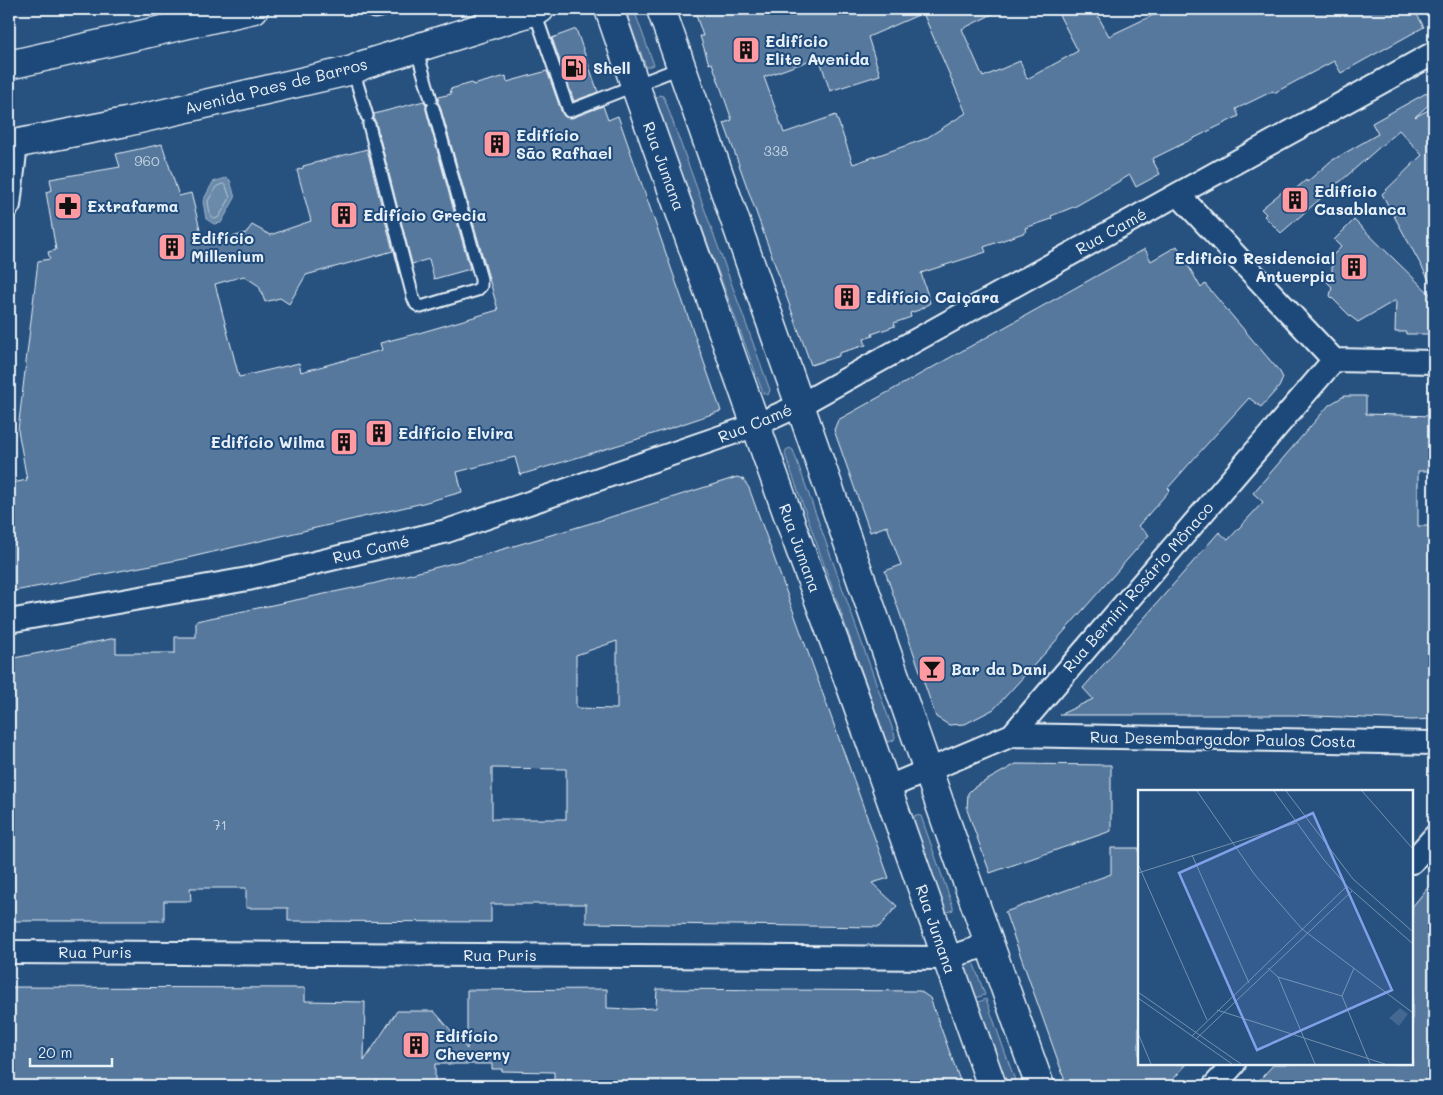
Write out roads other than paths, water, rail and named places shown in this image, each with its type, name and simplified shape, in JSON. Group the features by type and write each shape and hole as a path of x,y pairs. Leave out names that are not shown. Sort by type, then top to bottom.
{"main road":[{"path":"9,65 254,9"},
{"name":"Rua Jumana","path":"609,9 992,1086"},
{"path":"661,9 1040,1086"},
{"name":"Avenida Paes de Barros","path":"12,145 126,122 353,70 537,10"}],"street":[{"name":"Rua Camé","path":"9,621 248,579 448,531 756,425 800,405 1434,53"},
{"path":"9,204 12,145"},
{"path":"1178,194 1334,360 1434,362"},
{"name":"Rua Bernini Rosário Mônaco","path":"886,788 1012,735 1334,360"},
{"name":"Rua Desembargador Paulos Costa","path":"1012,735 1434,744"},
{"path":"1413,861 1434,837"},
{"name":"Rua Puris","path":"9,952 947,958 990,944"},
{"path":"1214,1086 1233,1065"}],"lane":[{"path":"367,9 375,12 390,9"},
{"path":"537,10 569,111 682,67"},
{"path":"353,70 416,304 421,307 477,290 481,286 481,279 416,48"}],"water":[{"path":"226,178 230,180 235,198 221,223 214,224 206,219 203,201 213,182"}],"place":[{"name":"Edifício Elite Avenida","path":"746,50"},
{"name":"Shell","path":"574,68"},
{"name":"Edifício São Rafhael","path":"497,144"},
{"name":"Edifício Casablanca","path":"1295,200"},
{"name":"Extrafarma","path":"68,206"},
{"name":"Edifício Grecia","path":"344,215"},
{"name":"Edifício Millenium","path":"172,247"},
{"name":"Edificio Residencial Antuerpia","path":"1354,267"},
{"name":"Edifício Caiçara","path":"847,297"},
{"name":"Edifício Elvira","path":"379,433"},
{"name":"Edifício Wilma","path":"344,442"},
{"name":"Bar da Dani","path":"932,669"},
{"name":"Edifício Cheverny","path":"416,1045"}]}
